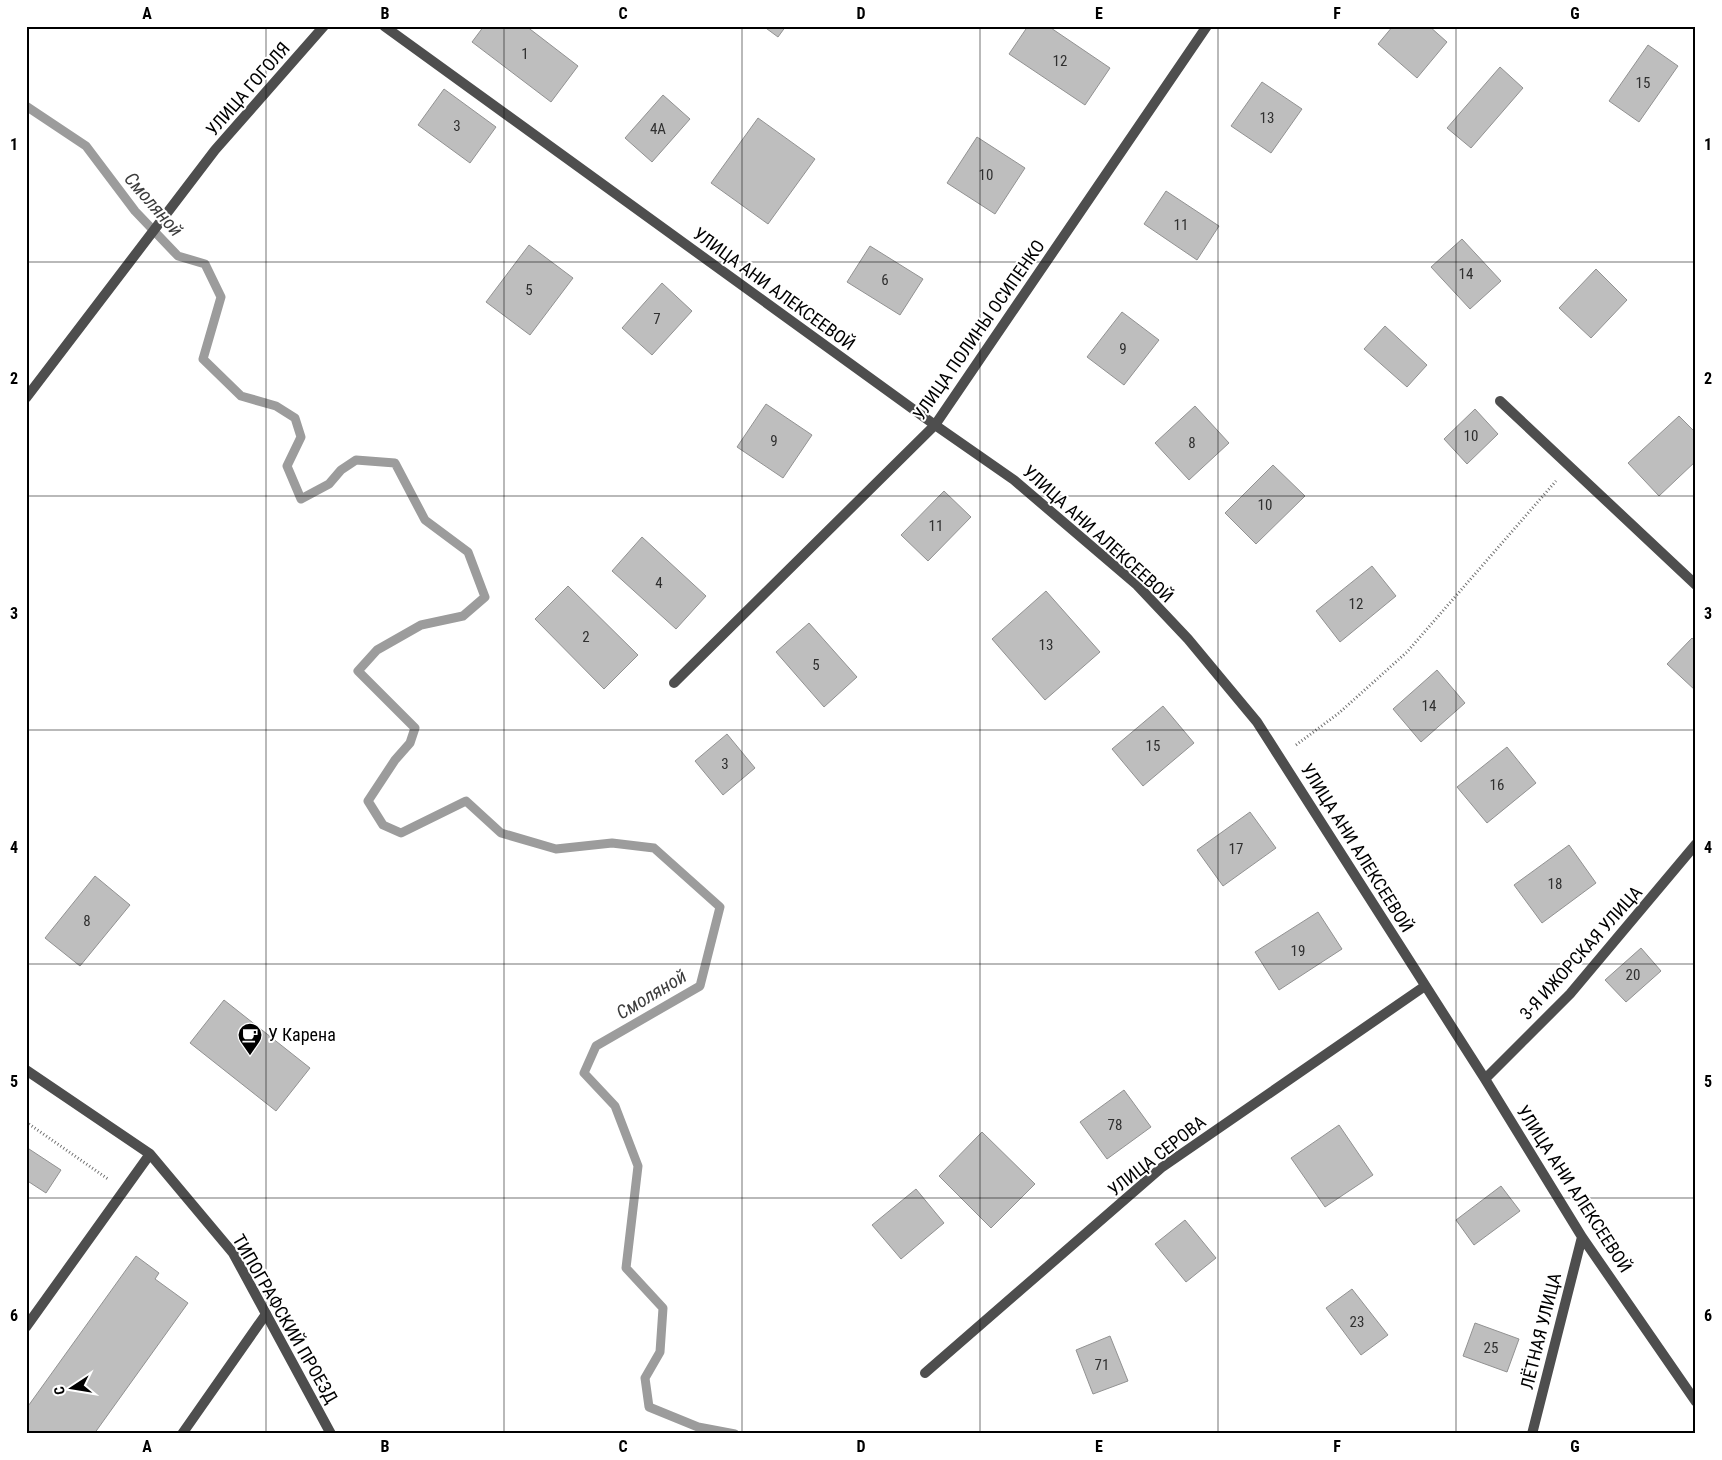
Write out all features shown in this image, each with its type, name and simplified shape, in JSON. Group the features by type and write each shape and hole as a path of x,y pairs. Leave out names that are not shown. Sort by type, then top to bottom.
{"street":[{"name":"УЛИЦА ГОГОЛЯ","path":"26,398 215,150 324,26"},
{"name":"УЛИЦА АНИ АЛЕКСЕЕВОЙ","path":"384,26 935,425 1014,480 1137,586 1188,639 1257,722 1485,1079 1582,1237 1696,1402"},
{"name":"УЛИЦА ПОЛИНЫ ОСИПЕНКО","path":"674,683 935,425 1207,26"},
{"path":"1500,401 1696,585"},
{"name":"3-Я ИЖОРСКАЯ УЛИЦА","path":"1485,1079 1570,994 1696,844"},
{"name":"УЛИЦА СЕРОВА","path":"925,1373 1161,1168 1425,986"},
{"name":"ТИПОГРАФСКИЙ ПРОЕЗД","path":"26,1070 150,1154 233,1253 331,1434"},
{"path":"26,1327 150,1154"},
{"name":"ЛЁТНАЯ УЛИЦА","path":"1532,1434 1582,1237"},
{"path":"182,1434 266,1314"}],"path":[{"path":"1280,757 1339,713 1407,652 1568,466"},
{"path":"26,1122 112,1182"}],"building":[{"path":"484,26 526,26 578,66 551,102 472,42"},
{"path":"763,26 786,26 778,37"},
{"path":"1028,26 1048,26 1110,68 1085,105 1009,54"},
{"path":"1393,26 1429,26 1447,42 1417,78 1378,44"},
{"path":"1648,45 1678,66 1639,122 1609,101"},
{"path":"1500,67 1523,88 1471,148 1447,128"},
{"path":"1262,82 1302,109 1271,153 1231,126"},
{"path":"444,89 496,127 470,163 418,125"},
{"path":"663,95 690,119 652,162 625,138"},
{"path":"758,118 815,159 768,224 711,183"},
{"path":"977,137 1025,168 995,214 947,183"},
{"path":"1166,191 1219,226 1197,260 1144,224"},
{"path":"1462,239 1501,281 1470,309 1431,267"},
{"path":"529,245 573,278 530,335 486,302"},
{"path":"870,246 923,279 900,315 847,282"},
{"path":"1596,269 1627,300 1591,338 1559,308"},
{"path":"662,283 692,311 652,355 622,328"},
{"path":"1122,312 1159,340 1124,385 1087,357"},
{"path":"1385,326 1427,365 1407,387 1364,349"},
{"path":"766,404 812,435 783,478 737,447"},
{"path":"1195,406 1229,443 1189,480 1155,443"},
{"path":"1475,409 1498,434 1467,464 1444,439"},
{"path":"1679,416 1696,433 1696,461 1659,496 1628,463"},
{"path":"1273,465 1305,496 1256,544 1225,513"},
{"path":"944,491 971,517 928,561 901,535"},
{"path":"642,537 706,596 676,629 612,571"},
{"path":"1372,566 1396,596 1340,642 1316,611"},
{"path":"568,586 638,655 604,689 535,619"},
{"path":"1046,591 1100,652 1045,700 992,639"},
{"path":"809,623 857,677 824,707 776,652"},
{"path":"1692,638 1696,642 1696,691 1667,664"},
{"path":"1437,670 1465,703 1421,742 1393,709"},
{"path":"1163,706 1194,743 1143,786 1112,749"},
{"path":"727,734 755,768 723,795 695,761"},
{"path":"1507,747 1536,783 1487,823 1457,787"},
{"path":"1250,812 1276,848 1223,886 1197,850"},
{"path":"1569,845 1596,883 1542,923 1514,885"},
{"path":"95,876 130,905 80,966 45,938"},
{"path":"1318,912 1342,949 1279,990 1255,952"},
{"path":"1641,948 1661,971 1626,1002 1605,980"},
{"name":"У Карена","path":"224,1000 310,1068 276,1111 190,1043"},
{"path":"1124,1090 1151,1127 1107,1159 1080,1122"},
{"path":"1339,1125 1373,1175 1325,1207 1291,1158"},
{"path":"982,1132 1035,1184 991,1228 939,1176"},
{"path":"26,1147 61,1170 46,1193 26,1180"},
{"path":"1501,1186 1520,1211 1474,1245 1456,1220"},
{"path":"916,1189 944,1223 901,1259 872,1225"},
{"path":"1185,1220 1216,1258 1186,1282 1155,1244"},
{"path":"136,1256 159,1273 155,1279 188,1303 94,1434 26,1434 26,1409"},
{"path":"1352,1289 1388,1335 1361,1355 1326,1308"},
{"path":"1475,1323 1519,1339 1507,1372 1463,1356"},
{"path":"1110,1336 1128,1381 1093,1394 1076,1350"}],"waterway":[{"name":"Смоляной","path":"26,106 86,146 135,211 178,256 205,264 221,297 203,359 241,396 276,406 295,418 301,437 287,466 301,499 329,484 341,470 356,460 395,463 425,520 468,552 485,597 463,616 421,625 377,650 358,671 415,728 410,743 395,760 368,801 383,825 401,833 466,801 501,833 556,849 612,843 654,848 720,907 700,986 596,1046 584,1073 615,1106 638,1166 626,1268 663,1308 660,1352 645,1378 649,1407 698,1427 735,1434"}],"place":[{"name":"У Карена","path":"250,1056"}]}
